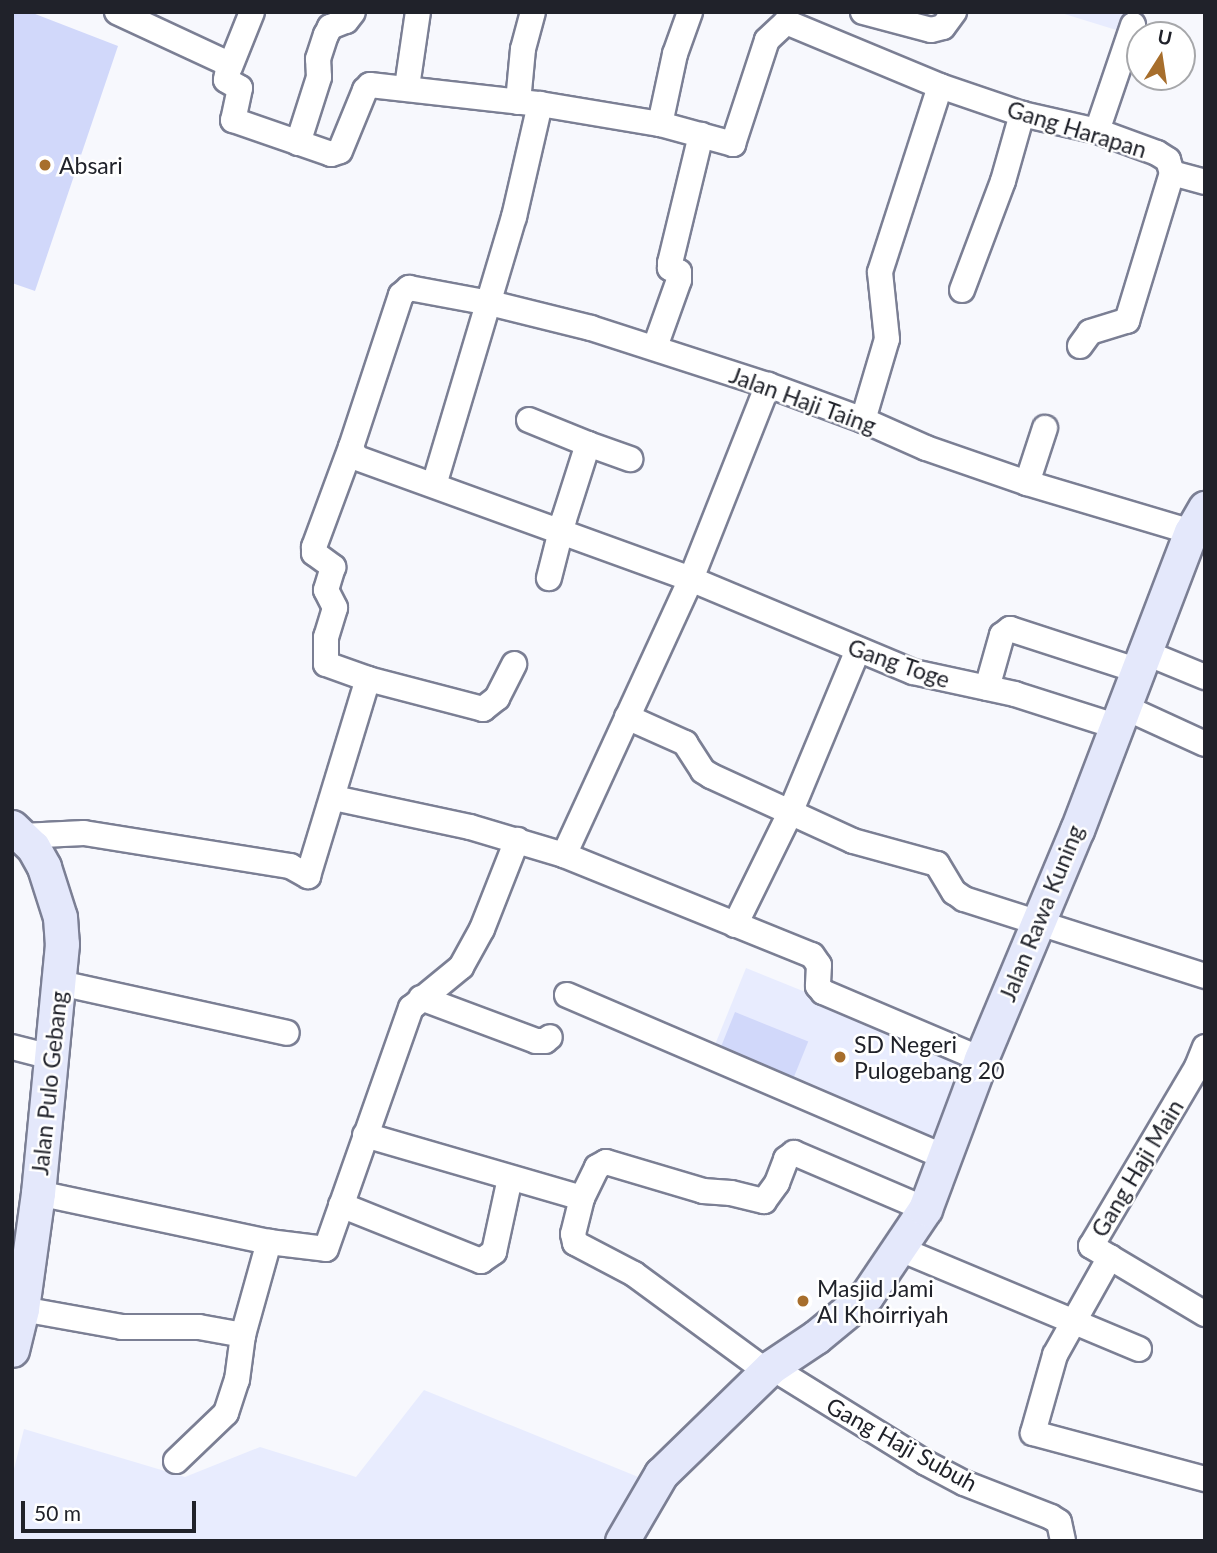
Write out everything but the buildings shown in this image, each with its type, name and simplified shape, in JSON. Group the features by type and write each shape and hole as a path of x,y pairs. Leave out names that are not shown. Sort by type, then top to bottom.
{"street":[{"path":"117,12 227,62 230,67"},
{"path":"252,12 226,80 240,88 231,118 337,154 367,86 407,87 529,103 660,124 733,144 767,40 779,17"},
{"path":"298,142 319,77 318,59 326,35 330,27 346,21 353,12"},
{"path":"407,87 418,12"},
{"path":"434,485 514,218 529,103 523,49 533,12"},
{"path":"660,124 675,54 690,12"},
{"path":"863,12 931,30 943,27 954,12"},
{"name":"Gang Harapan","path":"779,17 940,86 1022,114 1097,131 1164,156 1172,173 1205,182"},
{"path":"1097,131 1126,46"},
{"path":"863,420 887,339 880,272 940,86"},
{"path":"962,290 1003,181 1022,114"},
{"path":"655,347 679,280 679,272 670,268 670,263 701,135"},
{"path":"1080,346 1090,332 1125,322 1128,318 1172,173"},
{"name":"Jalan Haji Taing","path":"351,447 401,295 410,288 490,303 592,328 768,385 863,420 926,448 1027,483 1198,520"},
{"path":"564,855 691,579 768,385"},
{"path":"529,420 630,458"},
{"path":"1027,483 1045,428"},
{"path":"549,578 588,444"},
{"path":"351,447 314,553 333,567 326,590 335,608 326,637 324,661 330,667 368,680 483,709 497,698 514,664"},
{"name":"Gang Toge","path":"351,447 356,458 691,579 920,674 1118,716 1205,744"},
{"name":"Jalan Rawa Kuning","path":"632,1538 661,1474 769,1369 816,1337 867,1295 925,1209 981,1059 1198,520"},
{"path":"987,688 1002,635 1010,629 1205,677"},
{"path":"735,925 790,813 858,650"},
{"path":"17,832 84,833 290,866 309,876 368,680"},
{"path":"627,717 685,743 703,771 711,776 873,848 937,864 954,892 964,899 1205,976"},
{"path":"334,798 470,827 564,855 812,955 819,965 818,986 823,992 981,1059"},
{"name":"Jalan Pulo Gebang","path":"12,1350 22,1309 38,1193 62,944 54,894 44,867 33,847 17,832"},
{"path":"38,1193 269,1242 326,1249 406,1020 421,998 461,967 482,929 517,840"},
{"path":"60,983 287,1033"},
{"path":"567,995 945,1157"},
{"path":"421,998 536,1041 545,1041 550,1037"},
{"path":"12,1046 51,1057"},
{"name":"Gang Haji Main","path":"1205,1047 1197,1067 1138,1169 1092,1241 1094,1248 1205,1314"},
{"path":"365,1135 582,1198 597,1167 606,1162 702,1191 764,1200 777,1182 786,1159 794,1153 802,1154 925,1209"},
{"path":"341,1205 481,1261 494,1252 510,1178"},
{"name":"Gang Haji Subuh","path":"582,1198 573,1234 575,1243 634,1274 769,1369 926,1463 964,1483 1051,1517 1059,1522 1063,1541"},
{"path":"176,1461 226,1413 237,1380 243,1335 269,1242"},
{"path":"900,1249 1076,1320 1139,1349"},
{"path":"1110,1258 1055,1355 1033,1433 1205,1479"},
{"path":"22,1309 122,1326 199,1327 243,1335"}],"shaded area":[{"name":"Absari","path":"14,12 30,12 118,46 35,291 12,283"},
{"path":"1058,12 1134,12 1131,21 1126,21 1126,33"},
{"name":"SD Negeri Pulogebang 20","path":"746,968 972,1059 937,1147 710,1056"},
{"path":"735,1012 808,1042 794,1077 721,1047"},
{"path":"424,1390 658,1485 617,1541 12,1541 12,1477 24,1429 185,1477 260,1447 356,1477"}],"place":[{"name":"Absari","path":"45,165"},
{"name":"SD Negeri Pulogebang 20","path":"840,1057"},
{"name":"Masjid Jami Al Khoirriyah","path":"803,1301"}]}
